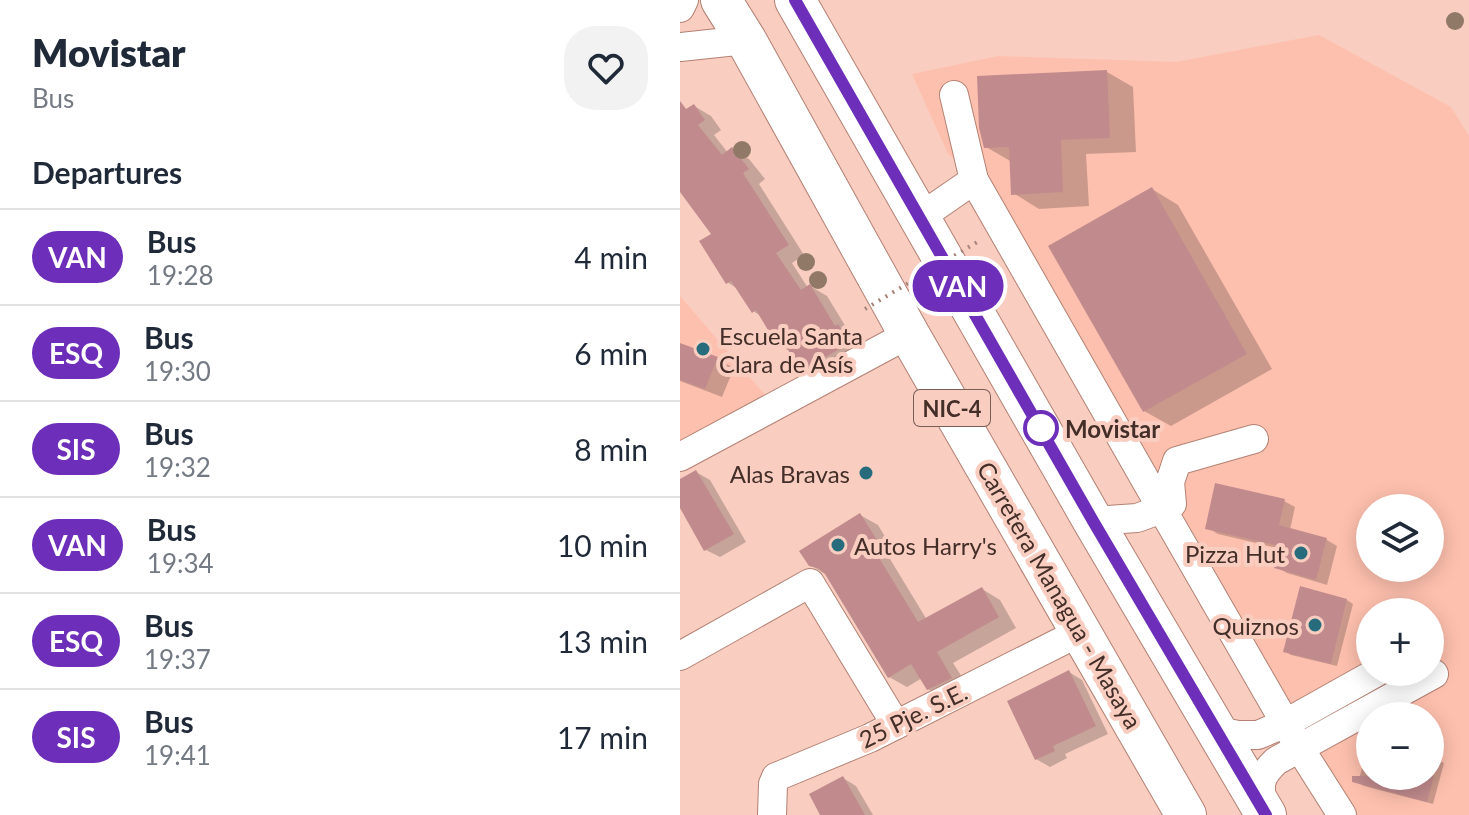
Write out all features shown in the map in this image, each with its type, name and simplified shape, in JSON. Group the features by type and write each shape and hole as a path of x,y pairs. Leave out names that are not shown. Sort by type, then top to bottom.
{"highway":[{"name":"Carretera Managua - Masaya","path":"721,0 1186,815"},
{"name":"NIC-4","path":"795,0 1093,521 1265,814"}],"street":[{"path":"680,8 684,0"},
{"path":"680,47 746,40"},
{"path":"954,95 974,180 1292,735 1342,815"},
{"path":"919,218 974,180"},
{"path":"680,457 909,334"},
{"path":"1093,521 1137,518 1172,504 1170,482 1177,461 1254,439"},
{"path":"684,645 810,583 896,725"},
{"name":"25 Pje. S.E.","path":"772,815 776,777 870,738 1082,631"},
{"path":"1265,814 1260,788 1264,773 1276,761 1292,735 1358,686"},
{"path":"1212,724 1223,732 1238,735 1292,735 1406,686"}],"path":[{"path":"865,309 979,241"}],"shaded area":[{"path":"1319,35 1451,107 1469,136 1469,815 1355,815 987,181 948,154 912,74 998,56 1176,62"},
{"name":"Escuela Santa Clara de Asís","path":"680,296 771,402 680,450"}],"building":[{"path":"1107,70 1110,138 1061,140 1063,192 1011,195 1009,147 984,148 979,128 977,76"},
{"path":"680,101 686,109 694,104 705,120 698,125 722,155 732,147 749,169 743,173 789,245 776,253 801,290 810,284 835,326 838,324 850,343 801,371 784,343 778,347 756,310 752,313 731,281 726,284 699,241 711,234 680,192"},
{"path":"1152,187 1247,354 1143,412 1048,246"},
{"name":"Escuela Santa Clara de Asís","path":"680,343 718,357 705,389 680,380"},
{"path":"696,470 734,534 704,551 680,508 680,479"},
{"path":"1215,483 1285,499 1279,525 1327,538 1316,580 1274,568 1280,546 1205,529"},
{"path":"860,513 877,540 870,543 918,622 982,587 999,617 937,652 952,678 927,690 911,664 888,678 825,574 809,566 799,551"},
{"name":"Quiznos","path":"1300,586 1347,599 1331,664 1283,652"},
{"path":"1069,670 1096,726 1053,746 1055,751 1035,760 1007,701"},
{"path":"843,776 865,815 820,815 809,794"},
{"path":"1382,790 1430,790 1427,802"}],"bus line":[{"name":"VAN","path":"795,0 1093,521 1266,815"}],"place":[{"name":"Escuela Santa Clara de Asís","path":"703,349"},
{"name":"Movistar","path":"1041,428"},
{"name":"Alas Bravas","path":"866,473"},
{"name":"Autos Harry's","path":"838,545"},
{"name":"Pizza Hut","path":"1301,553"},
{"name":"Quiznos","path":"1315,625"}]}
